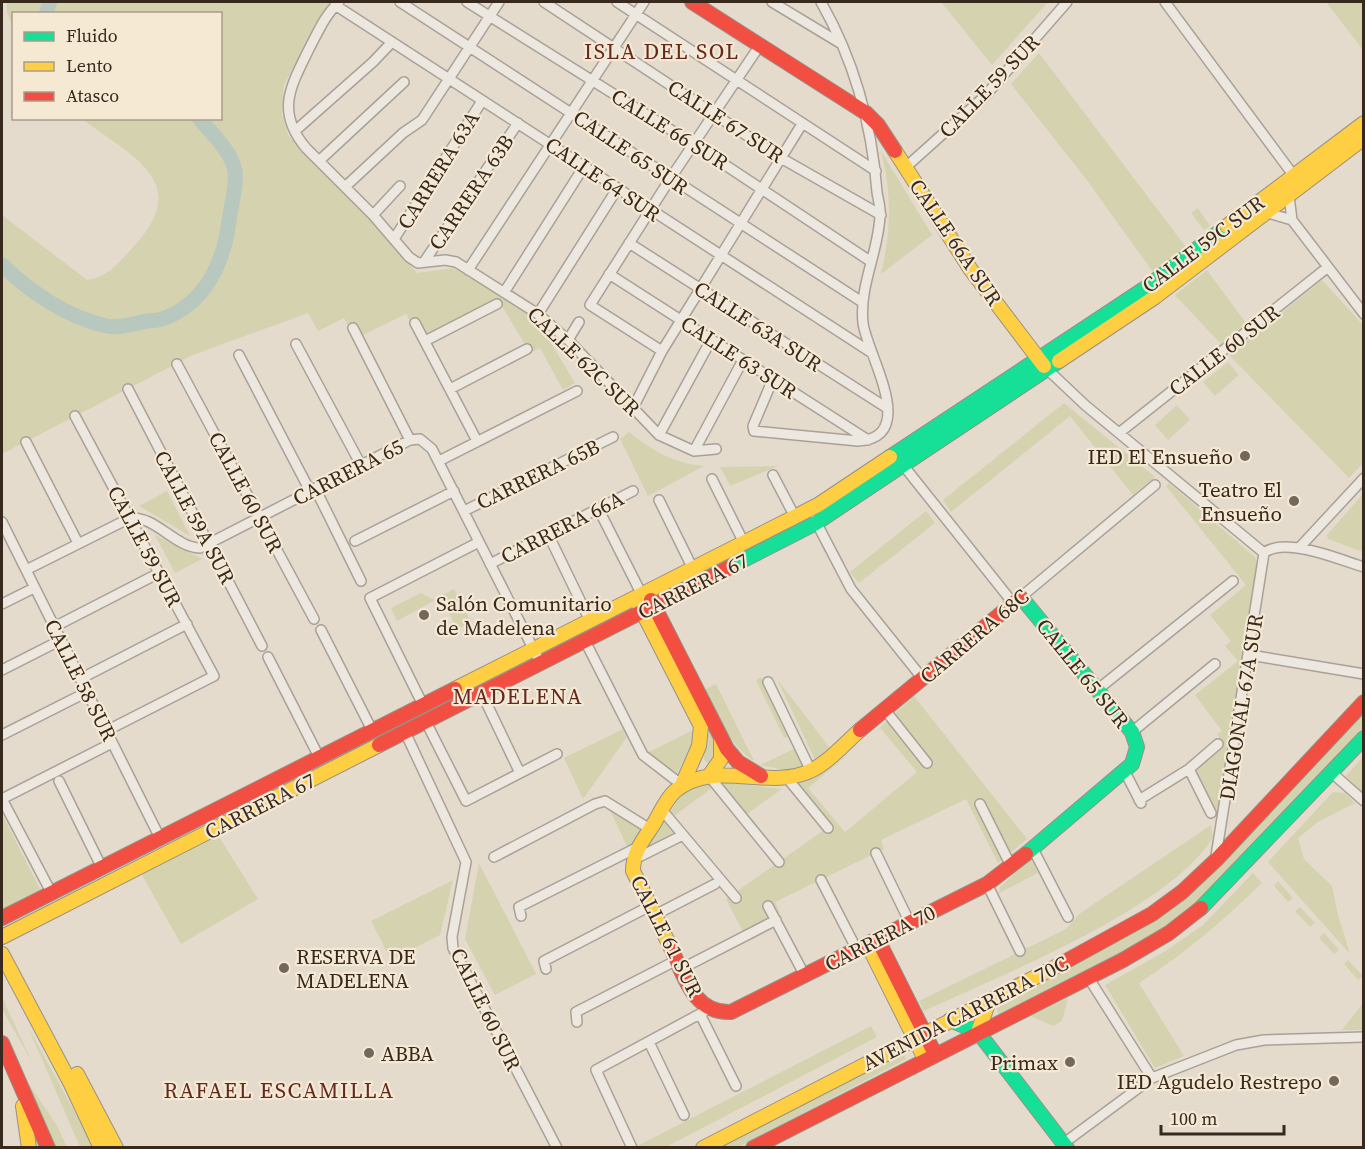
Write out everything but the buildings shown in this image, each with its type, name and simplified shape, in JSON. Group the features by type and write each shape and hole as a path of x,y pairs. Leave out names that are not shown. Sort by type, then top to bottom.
{"main road":[{"name":"CALLE 66A SUR","path":"692,2 866,112 883,130 940,225 971,270 1048,370"},
{"name":"CALLE 59C SUR","path":"1039,359 1173,269 1364,123"},
{"name":"CALLE 59C SUR","path":"1048,370 1164,291 1364,138"},
{"name":"CARRERA 67","path":"2,918 795,517 813,516 1039,359"},
{"name":"CARRERA 67","path":"2,937 648,609 903,465 1048,370"},
{"path":"633,860 662,810 682,785 702,734 698,720 641,595"},
{"name":"CARRERA 68C","path":"709,776 787,778 811,771 1017,600"},
{"name":"CALLE 65 SUR","path":"1017,600 1132,732 1137,753"},
{"path":"648,609 722,740 738,762 763,778"},
{"name":"AVENIDA CARRERA 70C","path":"703,1148 1134,926 1182,892 1216,860 1364,702"},
{"path":"419,707 424,723"},
{"name":"AVENIDA CARRERA 70C","path":"753,1148 1088,977 1169,933 1200,909 1364,738"},
{"path":"682,785 709,776 721,759 722,740"},
{"path":"699,746 701,761 709,776"},
{"name":"CARRERA 70","path":"704,1012 731,1012 987,884 1033,849 1125,772 1137,753"},
{"name":"CALLE 61 SUR","path":"633,860 633,871 704,1012"},
{"path":"868,945 930,1056"},
{"path":"2,954 71,1084 101,1148"},
{"path":"978,1032 989,1000"},
{"path":"26,1003 72,1066 116,1148"},
{"path":"950,1020 978,1032 1066,1145"},
{"path":"2,1043 48,1148"},
{"path":"21,1087 29,1148"}],"street":[{"name":"CALLE 65 SUR","path":"400,2 862,302"},
{"name":"CALLE 66 SUR","path":"467,2 764,189 870,261"},
{"path":"346,186 403,133 422,120 499,2"},
{"name":"CALLE 67 SUR","path":"544,2 781,158 880,215"},
{"path":"617,2 737,78 802,124 876,171"},
{"path":"468,270 644,2"},
{"path":"772,2 840,43"},
{"path":"773,380 753,426 754,431 758,433 778,432 840,440 868,440 885,427 889,417 886,391 863,322 862,302 880,215 876,171 866,112 840,43 821,2"},
{"name":"CALLE 59 SUR","path":"906,167 1000,81 1067,2"},
{"path":"1165,2 1294,176"},
{"path":"337,3 324,20 289,91 288,108 295,131 373,62 392,42"},
{"name":"CALLE 64 SUR","path":"337,3 392,42 551,144 583,168 872,353"},
{"path":"662,351 590,305 670,179 760,45"},
{"path":"320,160 405,82"},
{"name":"CARRERA 63A","path":"394,239 482,100"},
{"name":"CARRERA 63B","path":"424,262 518,123"},
{"path":"634,406 662,351 802,124"},
{"name":"CALLE 62C SUR","path":"295,131 302,143 373,214 415,262 445,260 505,291 538,314 568,340 634,406 659,435 694,451 716,449"},
{"path":"505,291 583,168"},
{"path":"373,214 400,186"},
{"path":"538,314 616,189"},
{"path":"1289,196 1292,220 1364,314"},
{"path":"1268,213 1292,220"},
{"name":"CALLE 63A SUR","path":"629,243 887,408"},
{"name":"CALLE 60 SUR","path":"1119,433 1328,267"},
{"name":"CALLE 63 SUR","path":"609,274 868,440"},
{"path":"425,341 497,304"},
{"path":"568,340 579,322"},
{"path":"415,323 477,441"},
{"path":"353,328 410,440"},
{"path":"659,435 711,340"},
{"path":"296,344 361,465"},
{"path":"450,389 527,349"},
{"path":"239,355 361,581"},
{"path":"694,451 743,360"},
{"name":"CALLE 60 SUR","path":"177,364 314,619"},
{"path":"1048,370 1119,433 1264,553 1280,546 1299,548 1364,567"},
{"name":"CALLE 59A SUR","path":"128,389 262,646"},
{"path":"541,664 438,461 577,391"},
{"name":"CALLE 59 SUR","path":"75,416 214,676 106,731"},
{"name":"CARRERA 65B","path":"464,511 613,437"},
{"name":"CARRERA 65","path":"209,544 410,440 424,440 438,461"},
{"path":"26,442 78,543"},
{"name":"CALLE 65 SUR","path":"903,465 1017,600"},
{"path":"773,475 795,517"},
{"path":"1299,548 1364,478"},
{"path":"712,479 744,543"},
{"name":"CARRERA 68C","path":"1017,600 1155,485"},
{"path":"355,541 454,491"},
{"name":"CARRERA 66A","path":"490,564 633,491"},
{"path":"658,500 693,569"},
{"path":"602,516 641,595"},
{"path":"813,516 851,589 923,679"},
{"path":"26,570 130,518 142,519 194,548 209,544"},
{"name":"CALLE 58 SUR","path":"2,522 5,538 26,570 160,838"},
{"path":"548,534 590,621"},
{"path":"419,707 370,598 479,542"},
{"name":"DIAGONAL 67A SUR","path":"1216,860 1250,655 1264,553"},
{"path":"54,627 159,573"},
{"path":"1097,690 1233,581"},
{"path":"2,604 34,588"},
{"path":"80,679 187,624"},
{"path":"321,630 372,730"},
{"path":"2,670 61,640"},
{"path":"585,641 643,755 682,785"},
{"path":"1250,655 1364,674"},
{"path":"268,657 319,757"},
{"path":"1132,732 1215,664"},
{"path":"768,682 811,771"},
{"path":"2,735 87,693"},
{"path":"482,694 520,773"},
{"path":"885,710 927,763"},
{"path":"424,723 466,801 556,754"},
{"name":"CALLE 60 SUR","path":"405,732 466,862 452,937 453,948 557,1148"},
{"path":"52,894 2,799 112,742"},
{"path":"1125,772 1140,802 1189,769 1218,744"},
{"path":"1189,769 1211,813"},
{"path":"1331,772 1364,801"},
{"path":"709,776 779,862"},
{"path":"787,778 828,828"},
{"path":"59,781 102,868"},
{"path":"494,857 605,801 650,829"},
{"path":"980,804 1011,866"},
{"path":"662,810 736,898"},
{"path":"633,860 683,835"},
{"path":"521,916 519,907 640,846"},
{"path":"1033,849 1068,917"},
{"path":"876,853 910,923"},
{"path":"821,880 868,945"},
{"path":"546,969 544,961 715,884"},
{"path":"987,884 1020,951"},
{"path":"768,906 805,976"},
{"path":"577,1022 576,1012 776,921"},
{"path":"1088,977 1152,1078"},
{"name":"CARRERA 70","path":"632,1148 595,1074 599,1067 704,1012"},
{"name":"CALLE 61 SUR","path":"704,1012 736,1086"},
{"path":"1066,1145 1152,1078 1236,1045 1264,1040 1364,1037"},
{"path":"649,1042 684,1115"}],"shaded area":[{"path":"7,2 332,2 325,9 284,85 282,114 288,135 377,226 417,273 453,268 540,319 535,326 548,338 575,383 563,390 540,348 530,353 499,301 421,341 406,314 355,339 344,318 318,331 308,313 193,355 2,454 2,215 87,280 95,279 108,272 119,262 151,224 158,204 157,187 149,172 136,159 83,120 222,120 222,12 12,12 12,25 7,12"},
{"path":"941,2 1048,2 992,65"},
{"path":"1326,2 1363,2 1363,50"},
{"path":"1039,53 1186,247 1153,272 1086,179 1011,84"},
{"path":"881,151 932,235 881,274 887,243 889,212 887,182"},
{"path":"1198,208 1210,226 1204,230 1191,213"},
{"path":"1207,270 1246,323 1221,344 1175,295"},
{"path":"1322,280 1363,325 1363,463 1349,478 1229,355"},
{"path":"1228,362 1239,375 1215,396 1203,382"},
{"path":"1064,403 1155,477 1133,495 1070,416 951,512 943,500"},
{"path":"1177,405 1190,420 1168,440 1155,425"},
{"path":"629,432 664,455 704,466 648,496 620,439"},
{"path":"778,466 730,486 720,467"},
{"path":"1169,483 1256,558 1256,576 1218,817 1192,768 1224,744 1217,734 1222,731 1195,695 1238,661 1225,646 1231,641 1210,615 1246,585 1166,486"},
{"path":"167,491 190,536 139,506"},
{"path":"1363,494 1363,552 1328,539 1327,535"},
{"path":"926,511 935,523 859,583 850,572"},
{"path":"155,535 202,559 175,573"},
{"path":"454,589 471,622 457,629 440,596"},
{"path":"421,593 435,600 397,621 391,608"},
{"path":"655,620 712,730 718,750 710,765 704,760 703,747"},
{"path":"761,677 789,736 784,738 756,680"},
{"path":"777,679 830,748 815,760"},
{"path":"716,684 754,761 731,738 704,690"},
{"path":"914,696 1027,839 998,863 966,799 881,840 884,849 775,902 780,913 743,932 726,899 831,825 799,784 829,768 855,748 808,788 845,832 917,772 880,728 867,739"},
{"path":"1363,710 1363,729 1213,889 1163,931 999,1015 996,1008 1013,1000 1026,988 1140,929"},
{"path":"623,729 627,737 583,799 564,758"},
{"path":"693,730 692,743 677,774 647,753"},
{"path":"796,748 804,766 785,770 760,765"},
{"path":"1363,757 1363,793 1346,776"},
{"path":"722,782 782,789 747,814"},
{"path":"709,783 713,787 674,816 671,812 682,796 691,789"},
{"path":"1333,792 1345,793 1355,803 1318,822 1298,838 1304,859 1332,886 1350,954 1268,862"},
{"path":"609,809 643,832 636,843 628,848"},
{"path":"2,814 40,889 3,909 2,906"},
{"path":"662,818 675,834 645,849"},
{"path":"1211,825 1213,837 1191,864 1161,890 1081,938 924,1011 919,1001 1066,929 1079,914"},
{"path":"218,835 258,899 181,944 142,875"},
{"path":"1031,859 1038,873 999,893 1000,887"},
{"path":"479,863 536,974 495,995 465,939"},
{"path":"1253,873 1262,883 1233,911 1172,960 1139,983 1184,1056 1155,1068 1105,985 1164,952 1203,925"},
{"path":"453,880 440,935 391,960 371,921"},
{"path":"1278,881 1293,898 1288,902 1274,886"},
{"path":"1300,907 1315,923 1310,927 1295,911"},
{"path":"1324,933 1339,950 1334,954 1319,938"},
{"path":"1348,960 1363,976 1358,980 1344,964"},
{"path":"2,997 32,1062 2,1009"},
{"path":"1068,998 1062,1021 1053,1026 1031,1016"},
{"path":"1363,1003 1363,1030 1342,1030"},
{"path":"871,1026 877,1037 666,1147 640,1147 639,1145"},
{"path":"28,1027 94,1147 80,1147"},
{"path":"903,1051 906,1059 739,1147 712,1148"},
{"path":"24,1077 56,1124 67,1147 54,1147"}],"waterway":[{"path":"47,12 50,2"},
{"path":"2,265 50,303 78,317 112,327 160,320 192,302 210,279 223,251 235,183 235,171 230,157 201,120"}],"traffic: fast":[{"path":"890,457 1144,289 1227,226"},
{"path":"730,567 816,523 1059,361"},
{"path":"1021,597 1132,732 1137,747 1132,764 1026,854"},
{"path":"1201,908 1364,738"},
{"path":"950,1020 978,1032 1067,1148"}],"traffic: slow":[{"path":"1227,226 1364,123"},
{"path":"1059,361 1155,297 1364,138"},
{"path":"895,151 971,270 1044,366"},
{"path":"455,689 818,505 890,457"},
{"path":"639,605 701,726 699,746 682,785"},
{"path":"671,948 633,871 639,846 671,795 690,781 707,777 724,775 777,778 810,771 830,758 860,730"},
{"path":"709,776 721,759 721,740"},
{"path":"2,937 379,745"},
{"path":"868,945 925,1059"},
{"path":"2,954 71,1084 101,1148"},
{"path":"703,1148 1059,965"},
{"path":"978,1032 989,1001"},
{"path":"77,1074 116,1148"},
{"path":"23,1106 29,1148"}],"traffic: jam":[{"path":"692,2 866,113 878,125 895,151"},
{"path":"379,745 730,567"},
{"path":"860,730 1021,597"},
{"path":"651,600 727,749 738,762 761,776"},
{"path":"2,918 455,689"},
{"path":"1059,965 1152,914 1182,892 1216,860 1364,702"},
{"path":"671,948 686,981 699,1000 718,1011 731,1012 987,884 1026,854"},
{"path":"753,1148 1123,960 1169,933 1201,908"},
{"path":"878,940 935,1054"},
{"path":"2,1043 48,1148"}],"place":[{"name":"IED El Ensueño","path":"1245,456"},
{"name":"Teatro El Ensueño","path":"1294,501"},
{"name":"Salón Comunitario de Madelena","path":"424,615"},
{"name":"RESERVA DE MADELENA","path":"284,968"},
{"name":"ABBA","path":"369,1053"},
{"name":"Primax","path":"1070,1062"},
{"name":"IED Agudelo Restrepo","path":"1334,1081"}],"district":[{"name":"ISLA DEL SOL","path":"662,51"},
{"name":"MADELENA","path":"518,696"},
{"name":"RAFAEL ESCAMILLA","path":"279,1090"}]}
